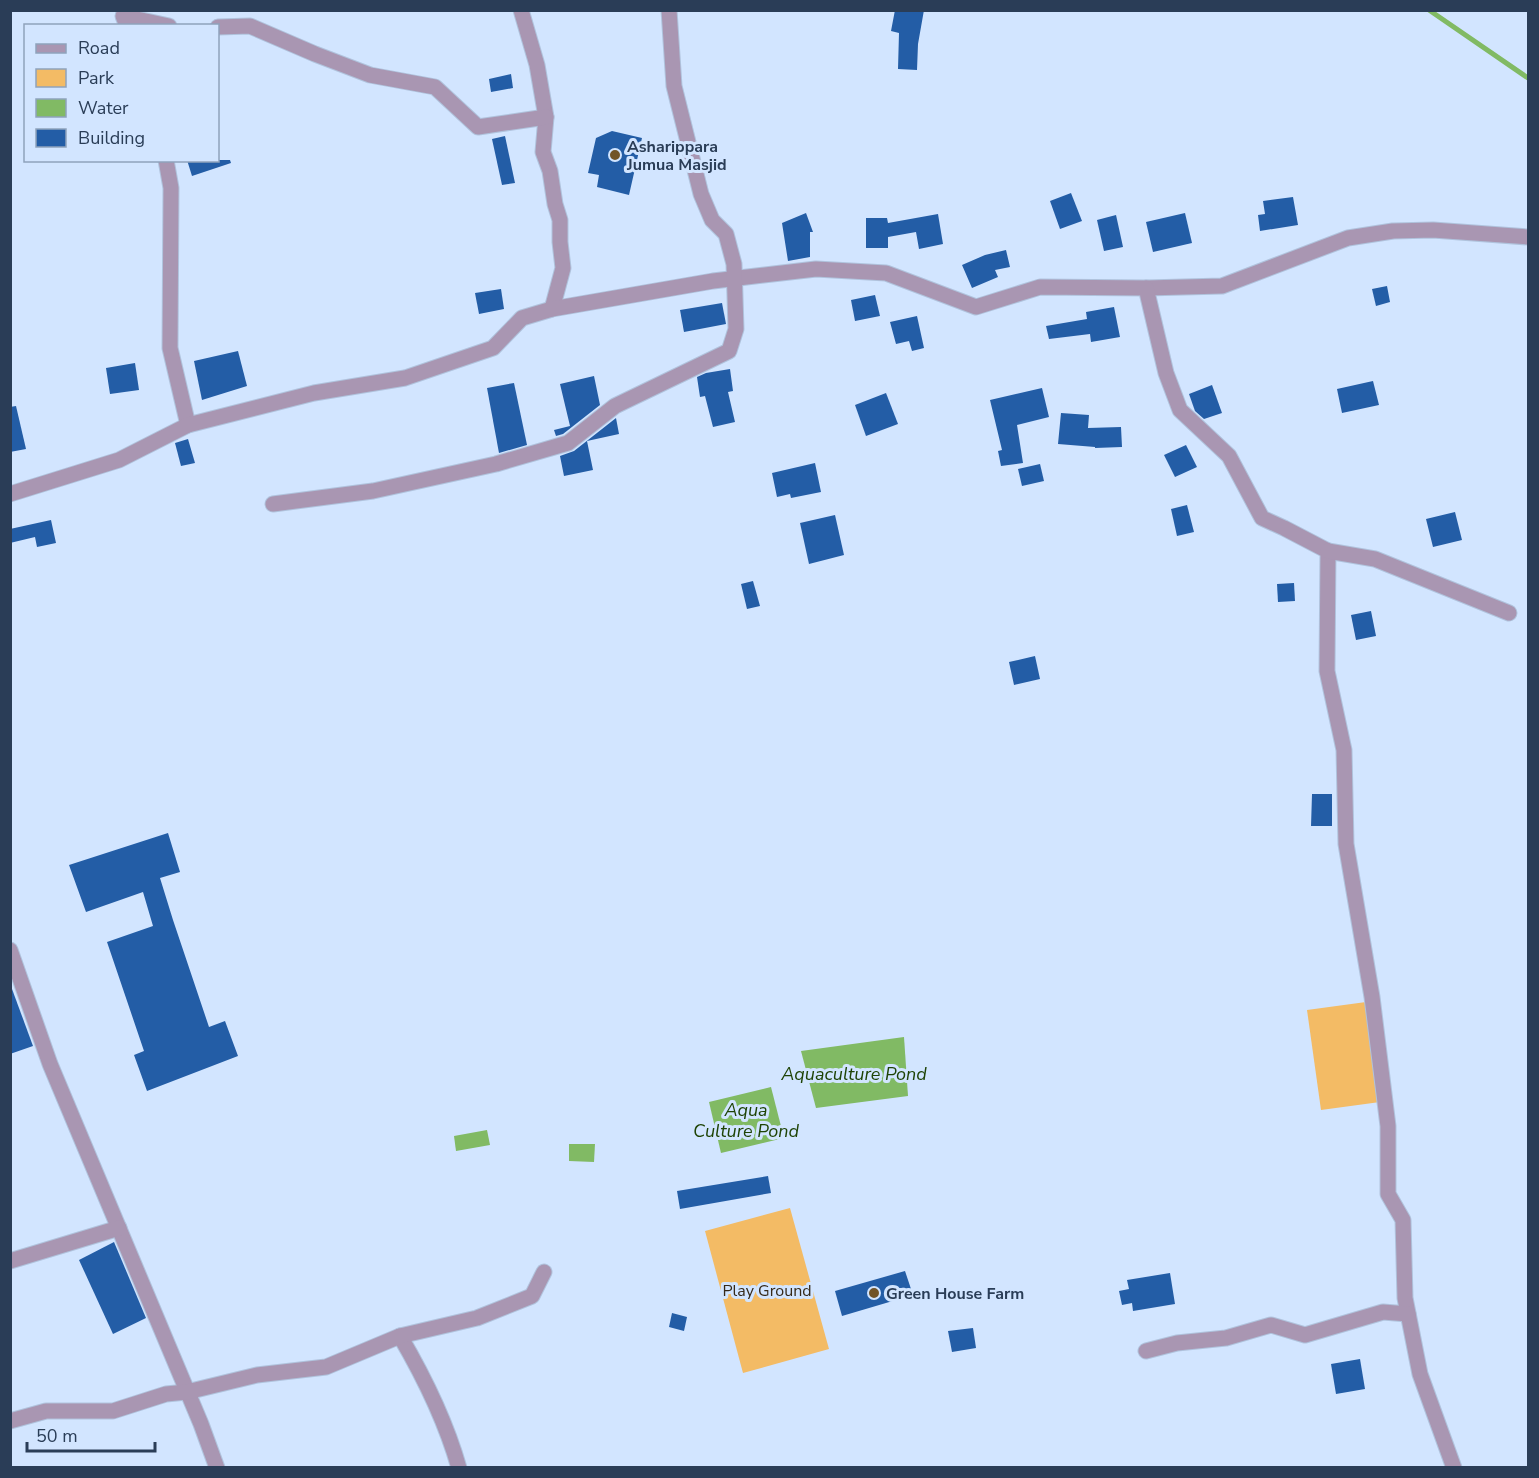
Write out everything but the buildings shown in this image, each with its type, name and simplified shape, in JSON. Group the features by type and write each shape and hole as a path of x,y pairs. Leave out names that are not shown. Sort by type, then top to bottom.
{"street":[{"path":"521,10 537,65 546,117 543,152 550,171 560,220 563,268 552,309"},
{"path":"273,504 373,491 496,464 568,443 615,406 729,351 736,329 734,264 726,234 712,220 701,194 674,86 669,10"},
{"path":"126,24 123,16 161,24"},
{"path":"219,27 250,26 370,75 435,87 478,127 546,117"},
{"path":"166,162 171,188 170,348 188,425"},
{"path":"10,494 118,460 188,425 314,393 405,378 493,348 522,318 552,309 734,279 816,269 886,273 976,307 1040,287 1222,286 1348,238 1393,231 1433,230 1528,237"},
{"path":"1146,288 1166,373 1179,410 1228,456 1262,518 1328,551 1375,559 1509,613"},
{"path":"1328,551 1327,671 1344,750 1346,844 1375,1021 1388,1126 1388,1194 1403,1220 1405,1298 1420,1374 1454,1467"},
{"path":"10,950 50,1064 217,1467"},
{"path":"10,1261 119,1228"},
{"path":"10,1421 46,1411 113,1411 165,1394 187,1392 257,1375 326,1366 400,1336 477,1318 532,1296 544,1272"},
{"path":"1146,1351 1177,1342 1226,1338 1271,1325 1305,1335 1383,1312 1408,1314"},
{"path":"400,1336 419,1369 453,1445 459,1467"}],"green space":[{"path":"1366,1002 1380,1102 1321,1110 1307,1010"},
{"name":"Play Ground","path":"790,1208 829,1349 743,1373 705,1231"}],"water":[{"name":"Aquaculture Pond","path":"904,1037 908,1096 816,1108 801,1051"},
{"name":"Aqua Culture Pond","path":"771,1087 784,1138 721,1153 709,1102"},
{"path":"487,1130 490,1145 456,1151 454,1136"},
{"path":"569,1144 595,1144 594,1162 569,1161"}],"waterway":[{"path":"1429,10 1528,78"}],"place":[{"name":"Asharippara Jumua Masjid","path":"615,155"},
{"name":"Green House Farm","path":"874,1293"}]}
